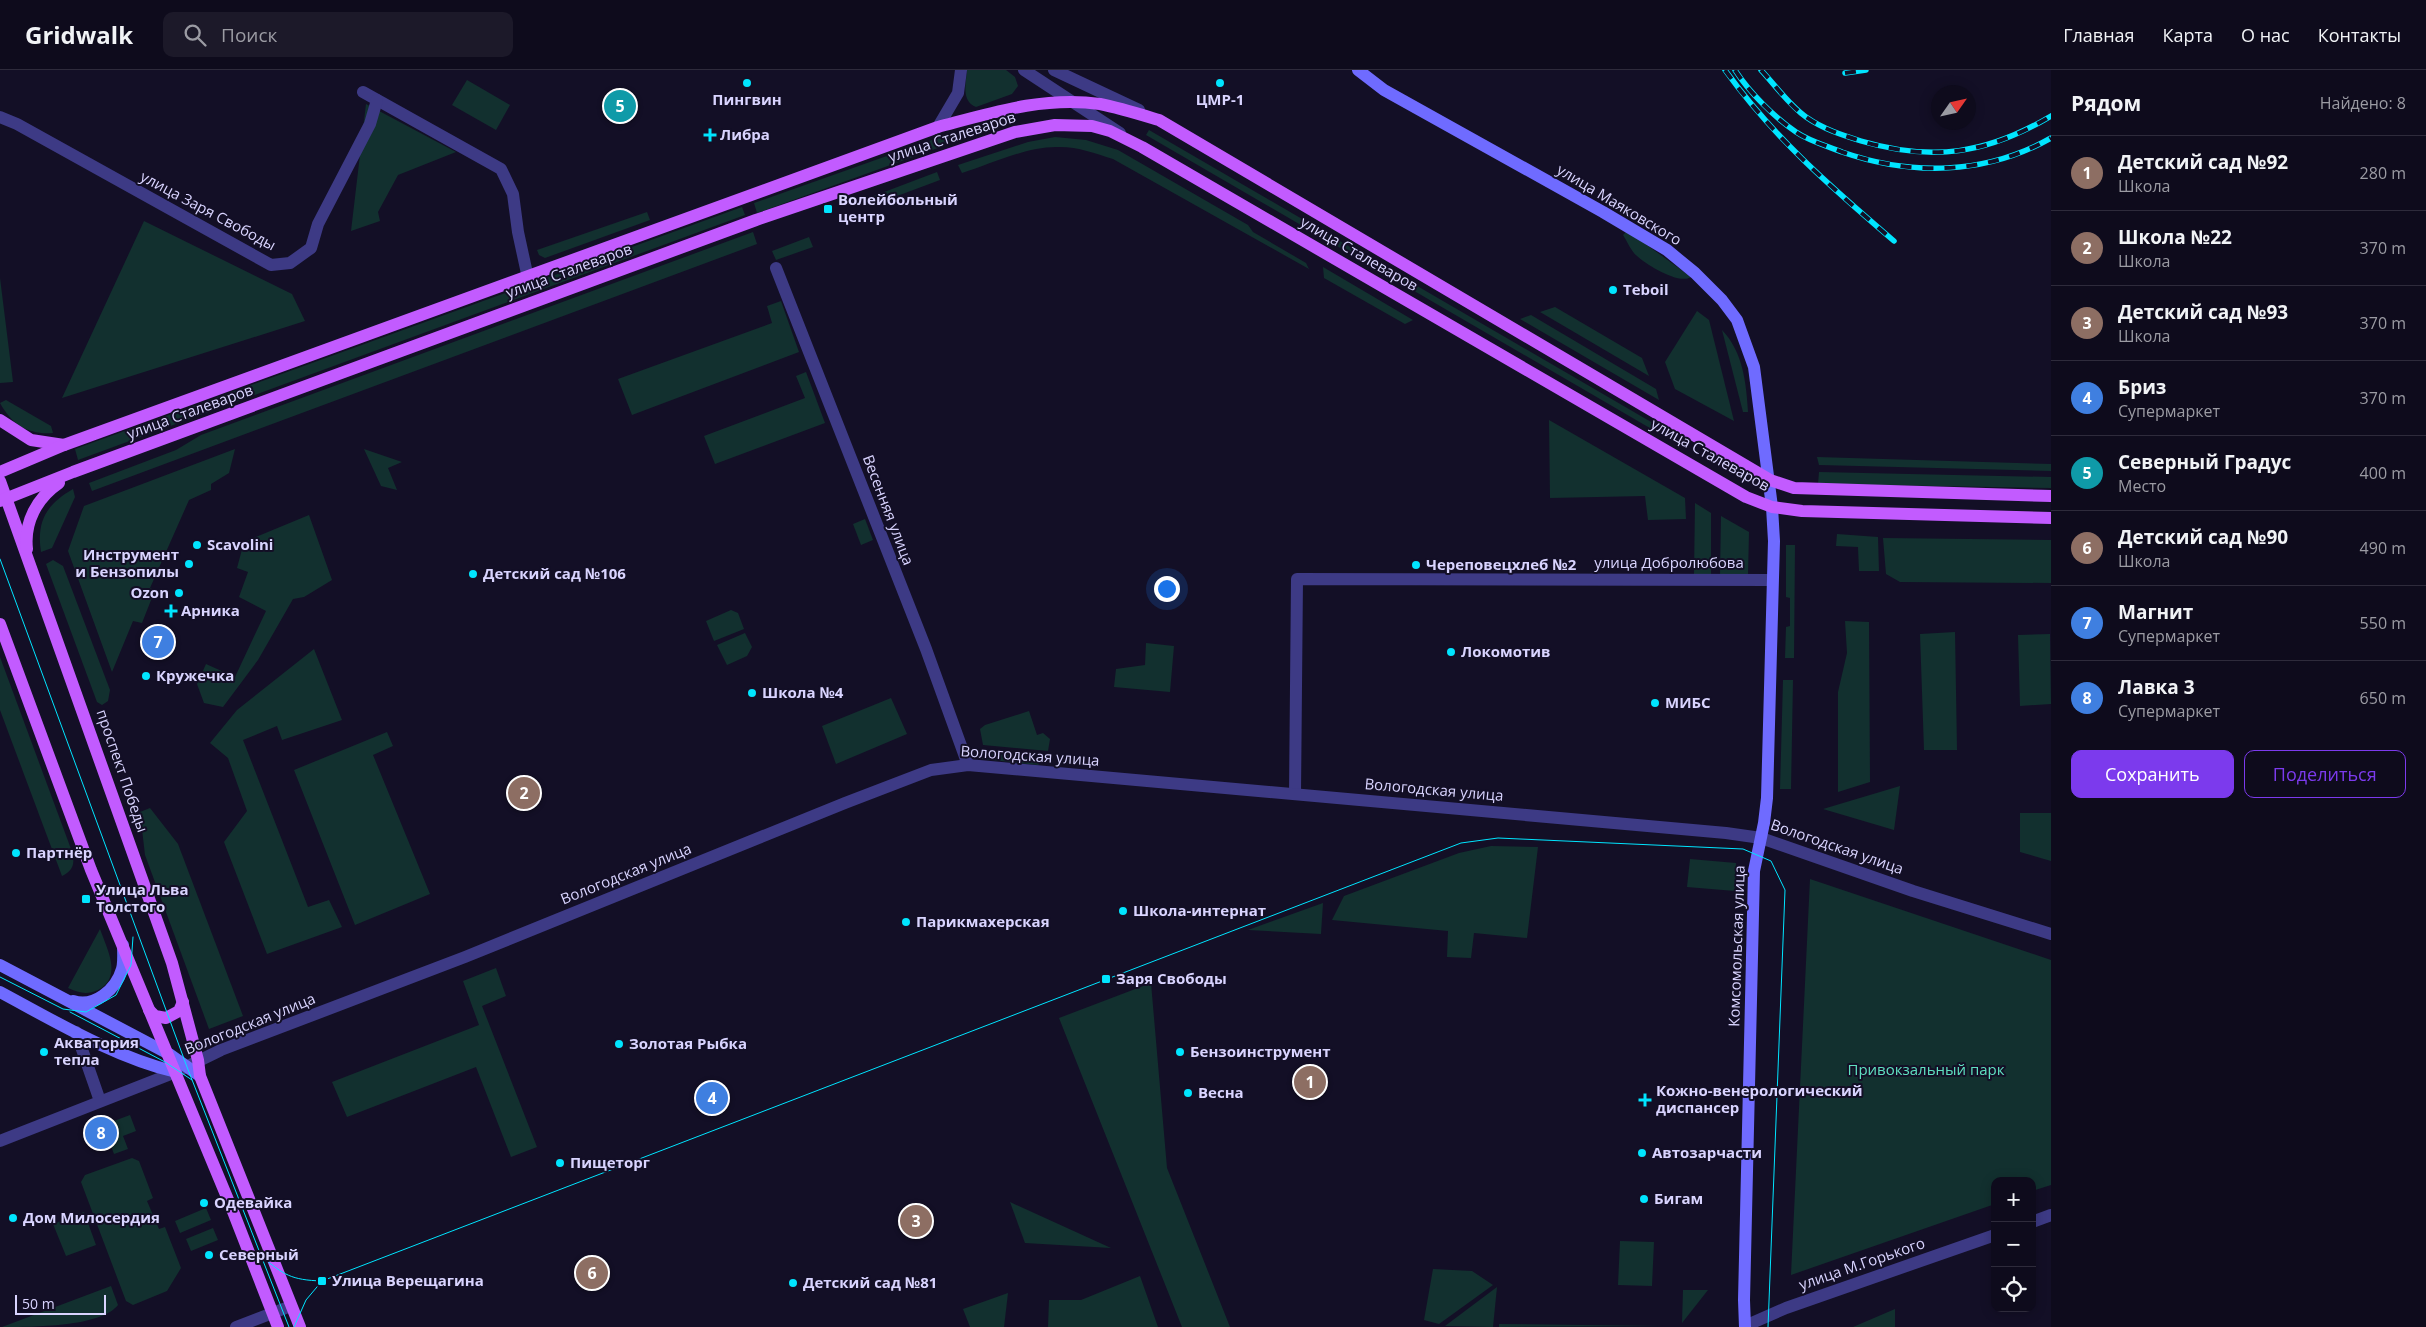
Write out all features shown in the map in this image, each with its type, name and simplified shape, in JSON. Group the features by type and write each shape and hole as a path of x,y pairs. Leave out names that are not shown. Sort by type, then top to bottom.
{"main road":[{"name":"улица Сталеваров","path":"0,472 64,445 528,278 938,127 1008,109 1048,102 1075,102 1122,109 1159,120 1770,480 1794,488 2051,496"},
{"name":"улица Сталеваров","path":"3,500 73,472 756,220 1015,132 1054,126 1092,126 1110,131 1142,148 1746,497 1772,507 1802,511 2051,518"},
{"path":"0,420 31,440 64,445"},
{"path":"29,561 26,538 33,510 48,490 73,472"},
{"name":"проспект Победы","path":"0,481 3,500 29,561 168,954 183,1002 198,1060 200,1076 300,1327"},
{"path":"0,624 91,870 148,1010 169,1054 181,1069 278,1327"},
{"path":"148,1010 155,1016 166,1018 178,1011 183,1002"}],"street":[{"path":"938,127 958,93 961,70"},
{"path":"1024,70 1142,148"},
{"path":"1054,70 1159,120"},
{"name":"улица Маяковского","path":"1358,70 1384,90 1667,250 1695,273 1722,300 1737,320 1754,367 1772,507"},
{"path":"363,92 501,170 513,194 518,232 528,278"},
{"name":"улица Заря Свободы","path":"0,117 17,124 271,265 290,263 312,248 318,224 370,124 377,100"},
{"name":"Весенняя улица","path":"776,268 926,650 968,765"},
{"name":"Комсомольская улица","path":"1744,1327 1754,871 1762,838 1767,798 1772,507"},
{"name":"улица Добролюбова","path":"1294,794 1296,578 1772,580"},
{"name":"Вологодская улица","path":"0,1141 181,1069 198,1060 465,957 846,803 931,770 968,765 1726,833 1762,838 1913,891 2051,934"},
{"path":"60,998 82,1004 96,1000 106,993 115,983 122,968 123,945"},
{"path":"0,965 169,1054"},
{"path":"0,992 76,1032 153,1066 181,1069 200,1076"},
{"path":"76,1032 100,1101"},
{"path":"2036,1221 2051,1215"},
{"name":"улица М.Горького","path":"1744,1327 1786,1308 1991,1236"},
{"path":"236,1327 291,1306"}],"green space":[{"path":"967,70 1006,70 1015,77 1018,86 1012,94 976,107 968,101 966,96"},
{"path":"467,80 510,105 496,130 452,105"},
{"path":"366,104 456,152 398,175 378,212 380,221 351,231"},
{"path":"1149,130 1670,433 1670,435 1667,438 1146,135"},
{"path":"946,135 950,142 949,144 757,213 754,203"},
{"path":"1055,137 1086,140 1118,150 1248,225 1253,232 1306,263 1309,269 1113,159 1092,152 1071,148 1044,148 1020,153 962,173 958,165 1028,142"},
{"path":"937,172 940,180 873,205 863,200"},
{"path":"742,207 745,215 78,460 75,449"},
{"path":"647,212 650,220 545,258 539,255 537,250"},
{"path":"144,221 292,294 305,321 62,398"},
{"path":"753,232 757,244 92,491 89,483 176,450 201,435"},
{"path":"1629,232 1691,277 1686,279 1671,276 1648,264 1631,249 1623,235"},
{"path":"809,237 813,247 776,260 772,251"},
{"path":"1323,267 1413,320 1405,324 1324,278"},
{"path":"0,278 13,382 0,383"},
{"path":"781,301 799,352 632,415 618,379 772,323 767,306"},
{"path":"1555,307 1642,358 1649,376 1540,312"},
{"path":"1697,311 1709,320 1734,421 1675,389 1665,362"},
{"path":"1531,315 1656,389 1659,400 1520,319"},
{"path":"1722,330 1735,348 1739,358 1746,390 1748,412 1743,412"},
{"path":"806,372 825,423 715,464 704,436 805,398 796,376"},
{"path":"6,400 51,426 53,433 36,432 16,423 0,403"},
{"path":"1549,420 1685,498 1686,519 1648,520 1645,496 1550,498"},
{"path":"235,449 229,473 211,484 211,490 189,500 150,588 155,590 142,623 133,621 112,672 68,551 84,506"},
{"path":"364,449 402,462 388,468 397,490 381,486"},
{"path":"1817,457 2051,464 2051,471 1819,465"},
{"path":"1819,472 2051,477 2051,488 1818,484"},
{"path":"73,489 75,497 52,548 41,552 40,531 45,514 56,501"},
{"path":"1695,503 1711,513 1711,575 1694,575"},
{"path":"309,515 332,580 304,597 293,599 258,660 223,707 204,703 197,684 206,664 235,677 266,611 239,597 248,572 237,568 244,542"},
{"path":"1721,516 1749,532 1748,575 1720,575"},
{"path":"865,519 873,540 861,545 853,524"},
{"path":"1837,534 1878,537 1879,571 1859,571 1858,547 1836,546"},
{"path":"1883,538 2051,540 2051,583 1900,582 1886,574"},
{"path":"1786,545 1795,545 1794,658 1785,658 1786,627 1790,626 1790,598 1786,597"},
{"path":"53,560 63,566 110,690 108,701 102,705 97,702 46,564"},
{"path":"731,610 738,613 744,629 714,641 706,621"},
{"path":"1845,621 1869,622 1870,782 1838,792 1838,692 1847,653"},
{"path":"1955,632 1957,750 1924,750 1920,634"},
{"path":"745,633 752,647 747,656 727,665 717,645"},
{"path":"2050,634 2051,704 2020,706 2018,635"},
{"path":"1146,643 1174,646 1170,692 1114,687 1116,669 1145,665"},
{"path":"314,649 342,720 282,740 277,726 243,740 308,907 329,900 342,927 267,954 224,842 247,811 228,758 210,743 237,710"},
{"path":"0,657 71,849 73,858 72,868 62,876 0,710"},
{"path":"1783,680 1793,680 1791,789 1780,789"},
{"path":"891,698 907,734 836,764 822,726"},
{"path":"1029,711 1037,735 1043,733 1050,739 1048,751 983,745 980,729 985,725"},
{"path":"387,732 393,746 373,755 430,894 355,925 294,770"},
{"path":"978,752 1044,759 1038,765 982,759"},
{"path":"1900,786 1894,830 1823,809"},
{"path":"150,808 178,844 243,1016 209,1029 145,855 140,812"},
{"path":"2020,813 2051,813 2051,861 2020,852"},
{"path":"1491,846 1538,847 1527,938 1474,933 1471,958 1447,957 1448,931 1332,920 1344,896 1459,853"},
{"path":"1690,859 1736,863 1735,891 1687,887"},
{"name":"Привокзальный парк","path":"1810,879 2051,960 2051,1185 2036,1190 2036,1177 1991,1177 1991,1205 1791,1275"},
{"path":"1323,903 1321,934 1248,930"},
{"path":"100,929 111,962 110,978 98,990 87,993 68,988"},
{"path":"496,968 506,996 482,1006 537,1147 511,1157 476,1067 347,1117 332,1082 479,1025 463,981"},
{"path":"1151,983 1167,1168 1230,1327 1182,1327 1059,1018"},
{"path":"130,1115 136,1131 123,1136 128,1149 114,1154 103,1125"},
{"path":"132,1158 139,1161 153,1198 147,1201 159,1229 165,1227 181,1268 167,1291 133,1305 126,1301 81,1182 85,1175"},
{"path":"1010,1202 1111,1248 1025,1243"},
{"path":"206,1208 211,1220 180,1233 175,1221"},
{"path":"84,1212 96,1245 66,1256 53,1224"},
{"path":"213,1228 218,1240 191,1251 186,1239"},
{"path":"1620,1241 1654,1242 1652,1286 1618,1285"},
{"path":"1433,1269 1472,1271 1493,1285 1439,1324 1424,1320"},
{"path":"1140,1276 1158,1327 1048,1327 1049,1300 1081,1300"},
{"path":"111,1286 118,1305 97,1318 65,1324 2,1327"},
{"path":"1497,1287 1493,1327 1445,1326"},
{"path":"1683,1290 1708,1290 1682,1323"},
{"path":"1008,1293 1004,1327 970,1327 963,1309"},
{"path":"1895,1309 1895,1327 1853,1327"},
{"path":"1499,1324 1664,1326 1499,1327"}],"tram line":[{"path":"0,559 187,1067 289,1327"},
{"path":"261,1256 282,1272 295,1278 322,1281 1461,843 1498,838 1743,849 1771,861 1785,890 1768,1327"},
{"path":"0,977 63,1009 86,1012 116,995 131,965 133,937"},
{"path":"70,1012 165,1062 192,1080"},
{"path":"294,1327 306,1300 322,1281"}],"railway":[{"path":"1725,70 1783,140 1894,241"},
{"path":"1735,70 1762,104 1796,132 1818,143 1868,160 1921,168 1948,168 1974,165 2001,159 2051,138"},
{"path":"1761,70 1782,95 1812,121 1840,134 1887,148 1912,151 1959,151 2004,139 2051,116"},
{"path":"1845,73 1866,70"}],"place":[{"name":"Пингвин","path":"747,83"},
{"name":"ЦМР-1","path":"1220,83"},
{"name":"Северный Градус","path":"620,106"},
{"name":"Либра","path":"710,135"},
{"name":"Волейбольный центр","path":"828,209"},
{"name":"Teboil","path":"1613,290"},
{"name":"Scavolini","path":"197,545"},
{"name":"Инструмент и Бензопилы","path":"189,564"},
{"name":"Череповецхлеб №2","path":"1416,565"},
{"name":"Детский сад №106","path":"473,574"},
{"name":"Ozon","path":"179,593"},
{"name":"Арника","path":"171,611"},
{"name":"Магнит","path":"158,642"},
{"name":"Локомотив","path":"1451,652"},
{"name":"Кружечка","path":"146,676"},
{"name":"Школа №4","path":"752,693"},
{"name":"МИБС","path":"1655,703"},
{"name":"Школа №22","path":"524,793"},
{"name":"Партнёр","path":"16,853"},
{"name":"Улица Льва Толстого","path":"86,899"},
{"name":"Школа-интернат","path":"1123,911"},
{"name":"Парикмахерская","path":"906,922"},
{"name":"Заря Свободы","path":"1106,979"},
{"name":"Золотая Рыбка","path":"619,1044"},
{"name":"Акватория тепла","path":"44,1052"},
{"name":"Бензоинструмент","path":"1180,1052"},
{"name":"Детский сад №92","path":"1310,1082"},
{"name":"Весна","path":"1188,1093"},
{"name":"Бриз","path":"712,1098"},
{"name":"Кожно-венерологический диспансер","path":"1645,1100"},
{"name":"Лавка 3","path":"101,1133"},
{"name":"Автозарчасти","path":"1642,1153"},
{"name":"Пищеторг","path":"560,1163"},
{"name":"Бигам","path":"1644,1199"},
{"name":"Одевайка","path":"204,1203"},
{"name":"Дом Милосердия","path":"13,1218"},
{"name":"Детский сад №93","path":"916,1221"},
{"name":"Северный","path":"209,1255"},
{"name":"Детский сад №90","path":"592,1273"},
{"name":"Улица Верещагина","path":"322,1281"},
{"name":"Детский сад №81","path":"793,1283"}]}
